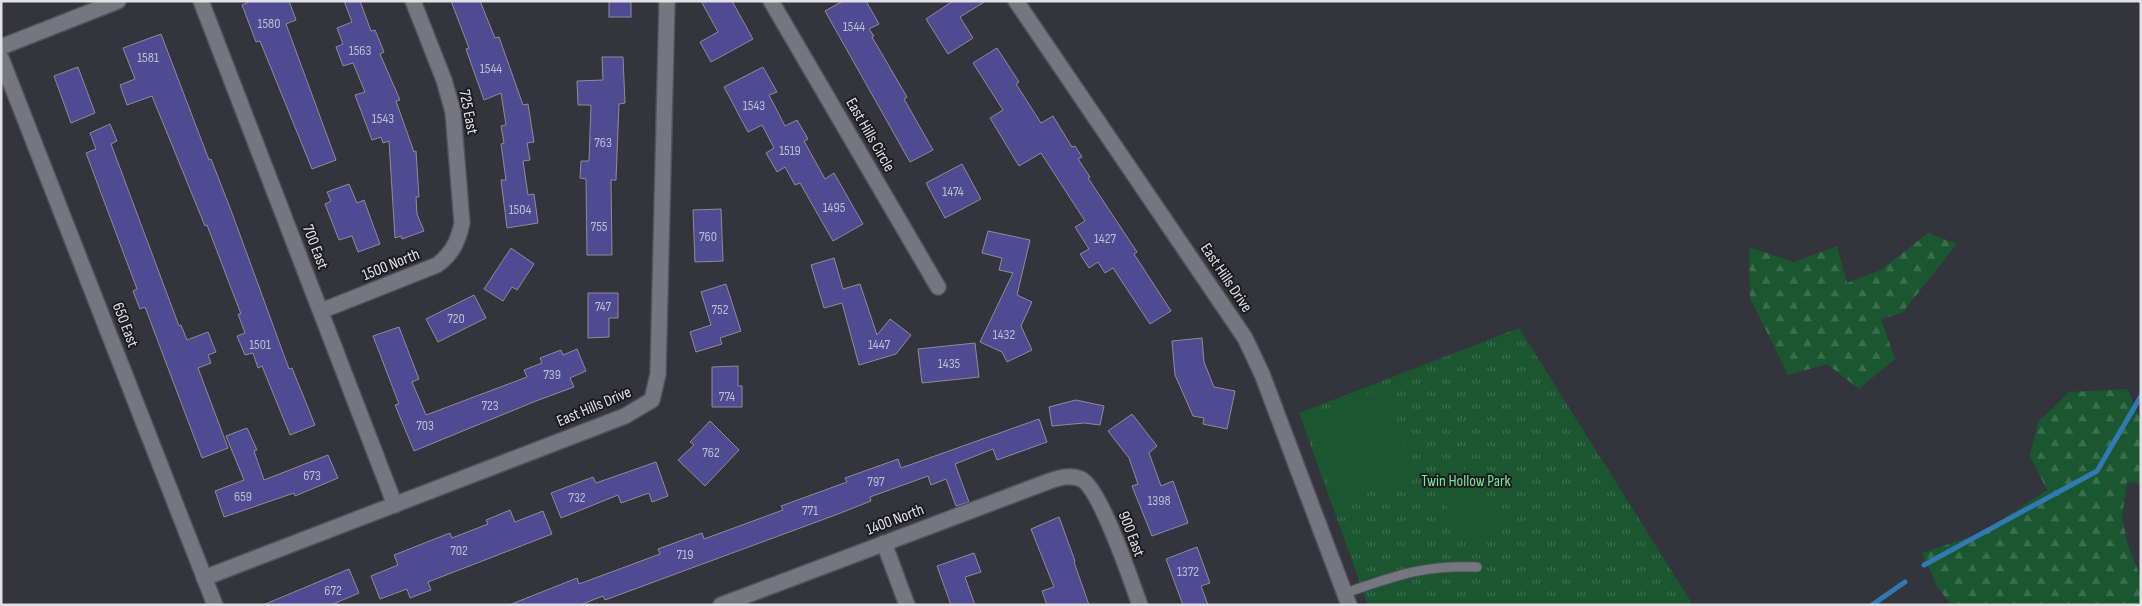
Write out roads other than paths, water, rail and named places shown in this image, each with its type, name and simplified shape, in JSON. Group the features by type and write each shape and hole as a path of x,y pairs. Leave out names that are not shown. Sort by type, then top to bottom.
{"street":[{"path":"1,47 118,1"},
{"name":"700 East","path":"201,1 395,505"},
{"name":"725 East","path":"413,1 444,80 453,112 462,223 460,235"},
{"name":"East Hills Drive","path":"204,578 625,416 652,400 658,374 667,1"},
{"name":"East Hills Circle","path":"771,1 938,287"},
{"name":"East Hills Drive","path":"1016,1 1245,338 1262,374 1347,599"},
{"name":"650 East","path":"1,58 215,605"},
{"name":"1500 North","path":"321,311 436,265 447,258 460,235"},
{"name":"1400 North","path":"721,605 1047,482 1070,477 1082,480"},
{"name":"900 East","path":"1082,480 1097,497 1140,605"},
{"path":"884,543 907,605"}],"lane":[{"path":"1347,599 1408,571 1444,566 1477,567"}],"waterway":[{"path":"1924,565 2097,471 2141,396"},
{"path":"1872,605 1905,582"}],"park label":[{"name":"Twin Hollow Park","path":"1466,481"}]}
